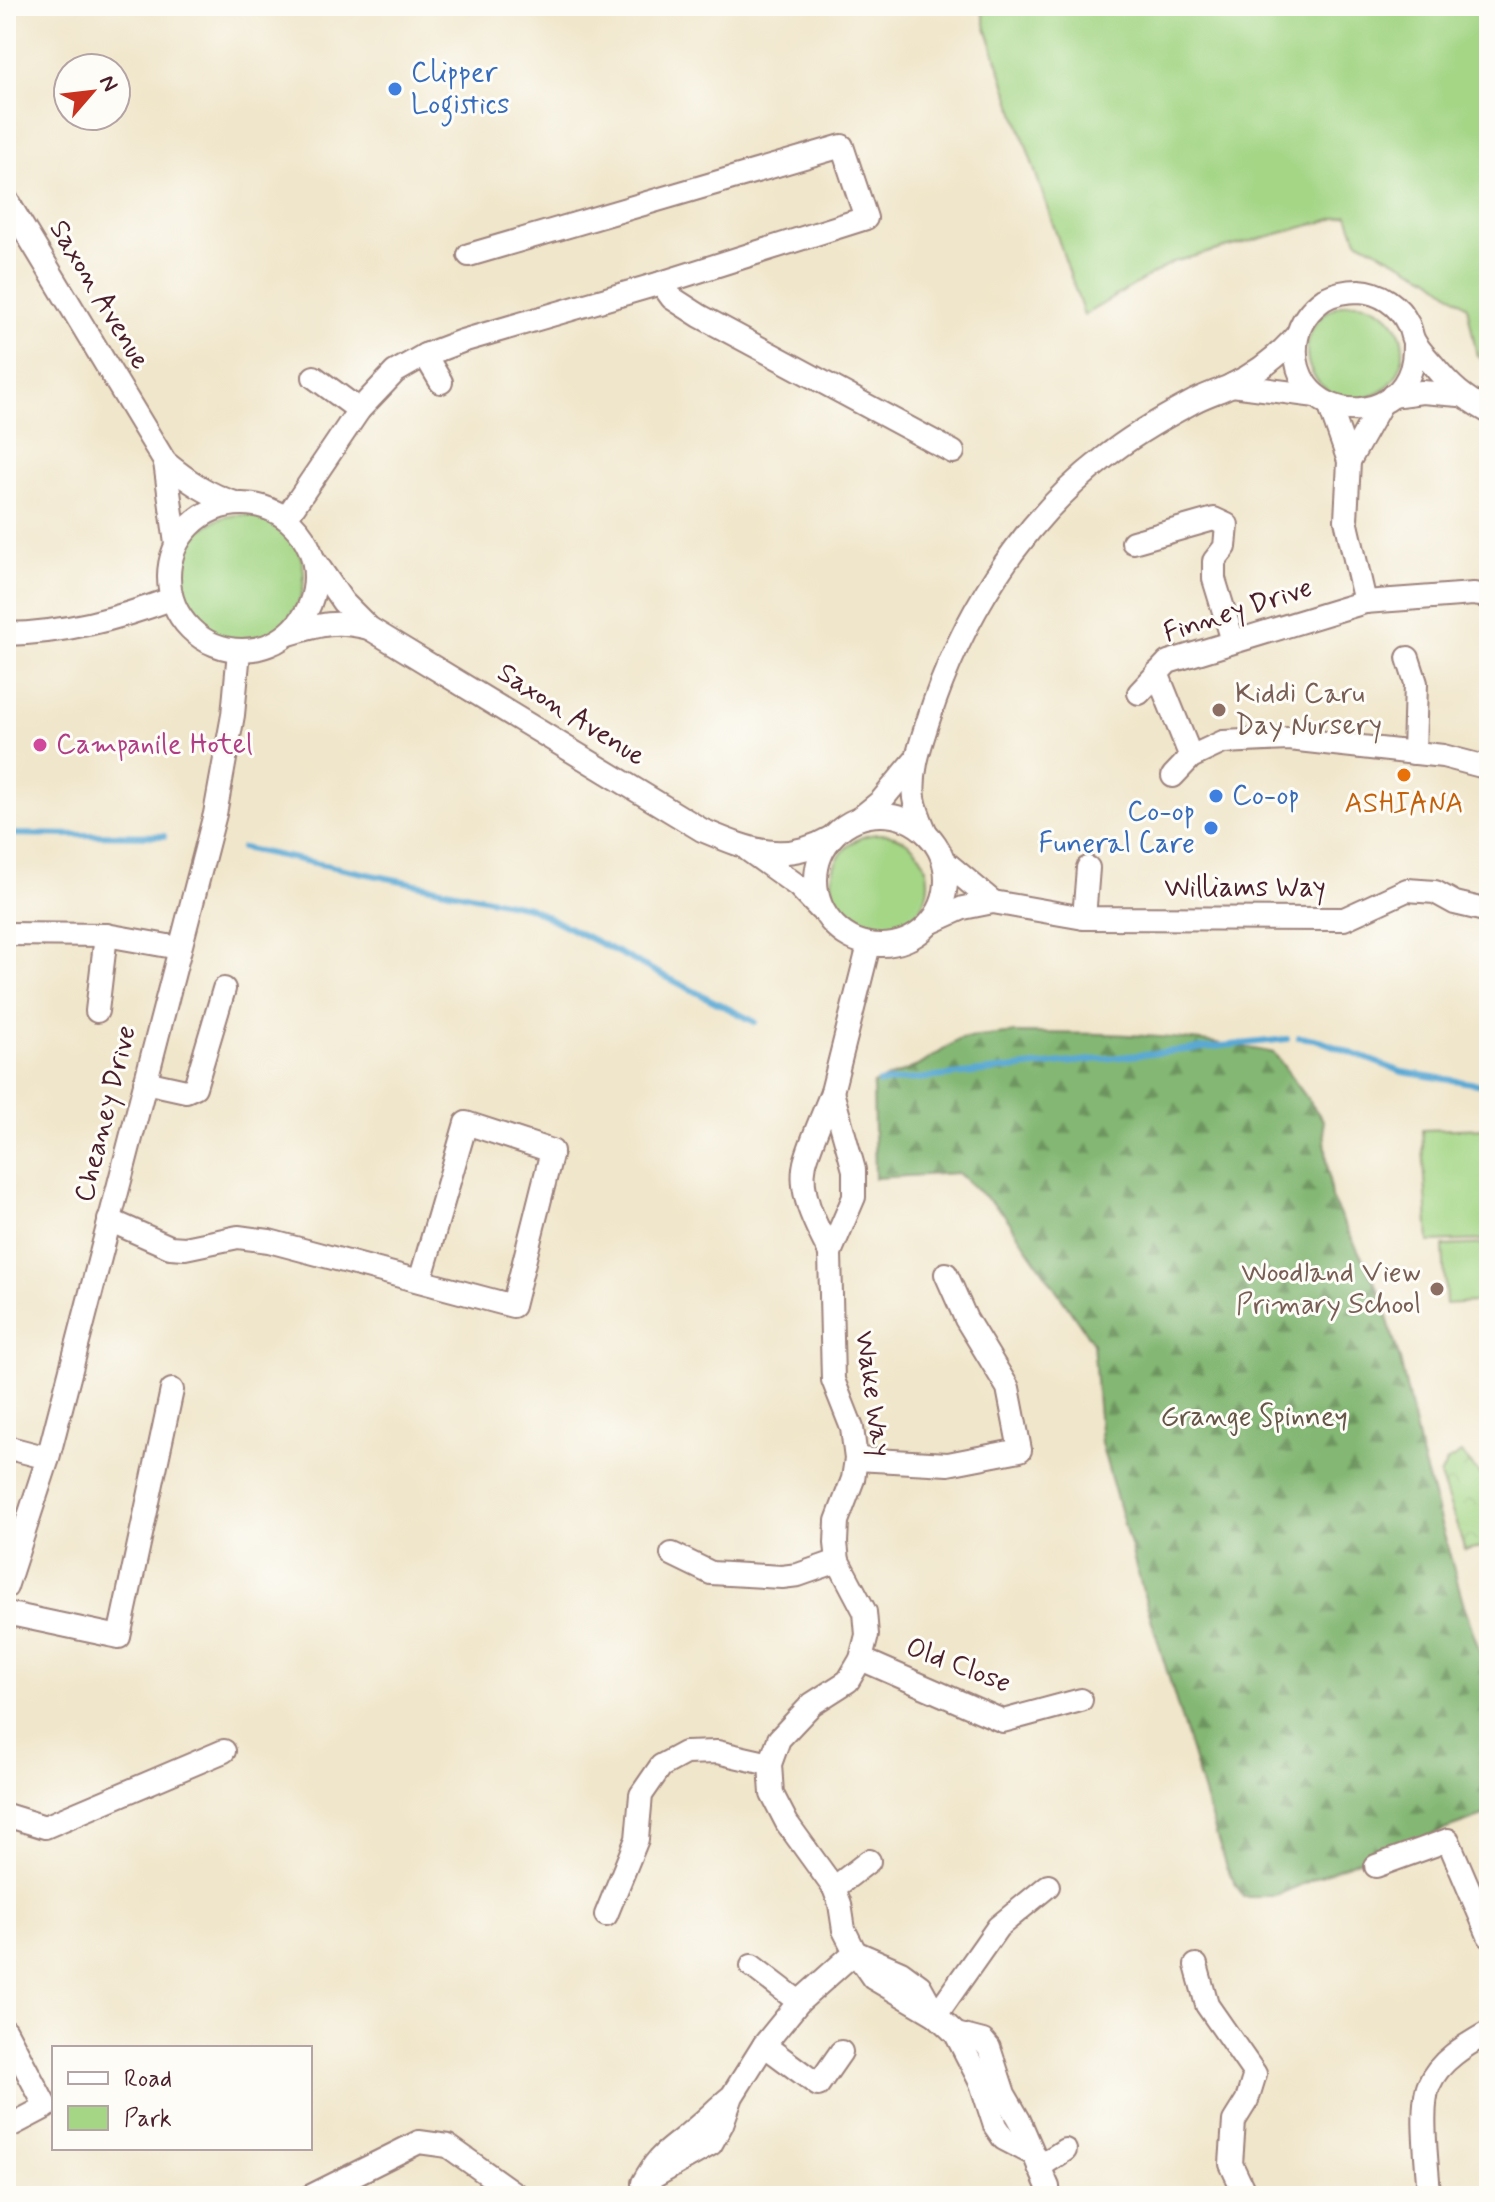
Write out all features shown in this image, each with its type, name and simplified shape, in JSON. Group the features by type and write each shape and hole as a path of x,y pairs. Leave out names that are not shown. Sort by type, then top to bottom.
{"street":[{"path":"286,518 359,410 395,372 425,355 866,218 842,146 469,255"},
{"name":"Saxon Avenue","path":"6,199 165,462 193,485 236,503"},
{"path":"661,283 672,298 700,316 953,452"},
{"path":"926,833 917,814 914,796 916,759 938,690 963,633 997,574 1042,515 1103,458 1134,436 1193,401 1232,385 1282,353 1315,305 1340,293 1366,292 1383,298 1398,309 1408,323 1414,341 1414,359 1409,376 1387,400 1349,461"},
{"path":"1297,335 1295,353 1299,371 1323,400 1349,461 1346,520 1365,602"},
{"path":"1414,341 1459,395 1489,412"},
{"path":"425,355 441,382"},
{"path":"314,377 359,410"},
{"path":"1232,385 1323,400 1346,409 1364,409 1422,392 1459,395"},
{"name":"Saxon Avenue","path":"165,462 176,544"},
{"path":"236,503 257,505 286,518 302,535 314,560 315,581 310,604 302,620 289,634 257,650 217,647 197,636 181,619 171,599 168,577 176,544 196,518 210,510 236,503"},
{"path":"1133,542 1214,519 1227,525 1225,547 1214,561 1214,579 1233,641"},
{"name":"Saxon Avenue","path":"314,560 343,602 369,628 702,830 744,847 785,854 810,849 830,838"},
{"name":"Finney Drive","path":"1139,693 1168,662 1365,602 1473,594 1489,596"},
{"path":"6,634 92,625 171,599"},
{"name":"Saxon Avenue","path":"289,634 323,623 345,622 369,628"},
{"name":"Cheaney Drive","path":"6,1587 48,1458 215,814 233,715 239,651"},
{"path":"1408,658 1416,683 1414,753"},
{"path":"1157,673 1191,757"},
{"path":"1173,776 1191,757 1223,742 1289,739 1443,756 1489,768"},
{"path":"860,818 878,815 912,823 937,846 944,861 945,893 932,922 914,937 892,945 869,945 850,939 834,927 822,910 816,891 816,871 830,838 881,801 916,759"},
{"name":"Saxon Avenue","path":"744,847 798,886 822,910"},
{"name":"Williams Way","path":"944,861 993,902"},
{"path":"1084,918 1088,868"},
{"name":"Williams Way","path":"932,922 963,908 993,902 1084,918 1344,919 1407,890 1435,892 1455,903 1489,911"},
{"path":"6,934 106,935 179,948"},
{"path":"97,1011 106,935"},
{"name":"Wake Way","path":"830,1253 813,1220 805,1191 804,1164 832,1092 869,945"},
{"path":"145,1082 186,1091 195,1087 224,989"},
{"name":"Wake Way","path":"832,1092 854,1170 854,1197 830,1253 833,1380 852,1428 856,1459 853,1479 837,1521 838,1561 865,1612 867,1635 861,1659"},
{"path":"109,1220 170,1247 185,1248 238,1237 269,1241 513,1306 552,1151 466,1123 420,1281"},
{"path":"856,1459 948,1464 1020,1450 1008,1388 966,1319 946,1274"},
{"path":"6,1613 119,1637 172,1390"},
{"path":"6,1447 48,1458"},
{"path":"672,1554 711,1573 782,1577 798,1575 838,1561"},
{"path":"861,1659 848,1681 812,1704 779,1739 770,1764 772,1794 787,1823 834,1888 844,1930 873,1978 936,2015 956,2034 983,2041 989,2048 1004,2094 1019,2120 1049,2196"},
{"name":"Old Close","path":"861,1659 1003,1721 1081,1700"},
{"path":"6,1815 45,1827 224,1751"},
{"path":"606,1915 637,1839 641,1795 661,1766 685,1753 717,1752 770,1764"},
{"path":"1376,1866 1448,1840 1489,1936"},
{"path":"834,1888 869,1861"},
{"path":"936,2015 998,1927 1048,1886"},
{"path":"636,2189 711,2144 732,2096 764,2045 799,2002 855,1952"},
{"path":"1196,1965 1207,2005 1255,2074 1247,2100 1234,2121 1231,2164 1246,2196"},
{"path":"752,1966 799,2002"},
{"path":"6,2031 46,2107 6,2128"},
{"path":"1429,2196 1424,2126 1429,2085 1463,2047 1489,2032"},
{"path":"764,2045 818,2085 841,2052"},
{"path":"311,2196 419,2142 448,2146 518,2196"},
{"path":"1036,2160 1065,2150"}],"green space":[{"path":"981,6 1489,6 1489,363 1477,356 1467,306 1431,278 1357,240 1348,215 1173,262 1084,315"},
{"path":"1355,303 1373,307 1389,317 1399,333 1403,351 1399,369 1389,385 1373,395 1355,399 1337,395 1321,385 1311,369 1307,351 1311,333 1321,317 1337,307"},
{"path":"242,515 266,520 286,533 299,553 304,577 299,601 286,621 266,634 242,639 218,634 198,621 185,601 180,577 185,553 198,533 218,520"},
{"path":"880,834 898,838 914,848 924,864 928,882 924,900 914,916 898,926 880,930 862,926 846,916 836,900 832,882 836,864 846,848 862,838"},
{"name":"Grange Spinney","path":"1015,1033 1177,1038 1274,1053 1323,1120 1331,1198 1379,1291 1400,1360 1421,1454 1464,1605 1489,1679 1489,1814 1353,1862 1273,1897 1243,1897 1226,1867 1101,1443 1093,1343 1004,1214 958,1173 875,1178 873,1084 920,1065 960,1039"},
{"path":"1489,1128 1489,1240 1429,1242 1422,1130"},
{"path":"1489,1244 1489,1301 1446,1304 1443,1246"},
{"path":"1461,1453 1489,1485 1489,1546 1465,1550 1440,1476 1447,1462"}],"waterway":[{"path":"6,834 164,836"},
{"path":"242,848 528,907 755,1022"},
{"path":"1298,1037 1315,1039 1402,1072 1489,1086"},
{"path":"879,1083 1287,1039"}],"place":[{"name":"Clipper Logistics","path":"395,89"},
{"name":"Kiddi Caru Day Nursery","path":"1219,710"},
{"name":"Campanile Hotel","path":"40,745"},
{"name":"ASHIANA","path":"1404,775"},
{"name":"Co-op","path":"1216,796"},
{"name":"Co-op Funeral Care","path":"1211,828"},
{"name":"Woodland View Primary School","path":"1437,1289"}]}
